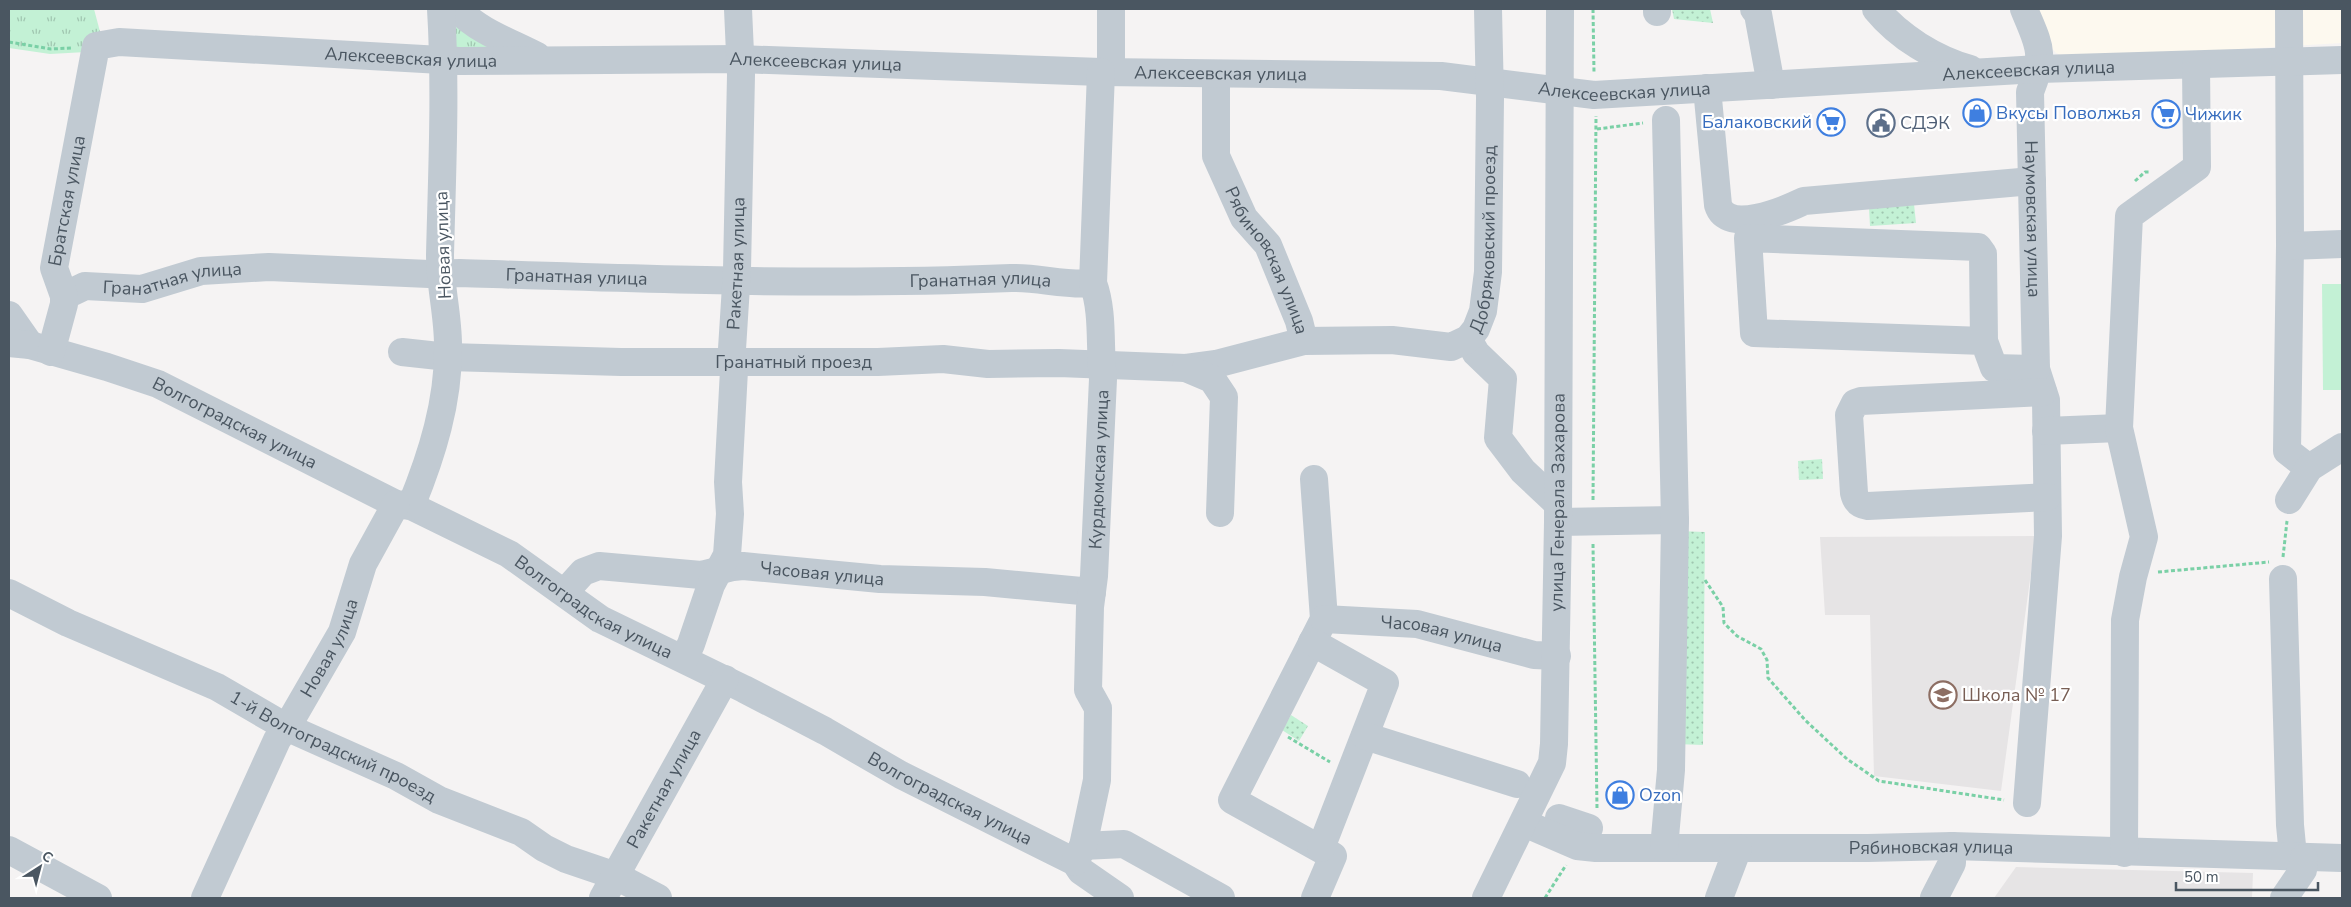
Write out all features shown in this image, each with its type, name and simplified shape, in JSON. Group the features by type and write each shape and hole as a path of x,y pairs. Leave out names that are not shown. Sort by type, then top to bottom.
{"street":[{"name":"Новая улица","path":"205,898 276,740 286,727 342,632 363,564 403,505 430,457 442,413 448,357 440,262 444,60 441,9"},
{"path":"457,9 469,20 502,41 546,60"},
{"name":"Ракетная улица","path":"684,659 691,644 711,584 727,555 730,514 728,482 736,281 738,9"},
{"name":"Курдюмская улица","path":"1079,854 1096,780 1098,708 1088,690 1103,379 1099,300 1093,283 1111,9"},
{"path":"1488,9 1489,81"},
{"name":"улица Генерала Захарова","path":"1486,898 1552,763 1557,656 1560,9"},
{"path":"1754,9 1758,14 1772,85"},
{"path":"1876,9 1885,20 1948,63 1984,72"},
{"name":"Наумовская улица","path":"2024,9 2040,47 2040,69 2030,92 2039,380 2046,400 2048,536 2027,803"},
{"path":"2289,9 2288,38 2291,61 2287,451 2309,468"},
{"name":"Алексеевская улица","path":"96,46 119,42 444,60 739,59 1216,75 1441,76 1594,95 2040,69 2342,60"},
{"name":"Братская улица","path":"64,296 58,284 54,268 96,46"},
{"path":"2124,853 2125,620 2133,577 2144,537 2119,428 2129,216 2197,168 2196,65"},
{"name":"Рябиновская улица","path":"1216,75 1217,161 1244,218 1268,245 1299,321 1304,341 1392,340 1452,347 1468,339"},
{"name":"Добряковский проезд","path":"1489,81 1488,272 1483,311 1476,329 1468,339 1476,354 1503,379 1498,438 1558,513"},
{"path":"1707,88 1718,205 1725,217 1734,219 1771,216 1804,201 2032,181"},
{"path":"1664,848 1671,770 1675,520 1666,120"},
{"path":"1984,341 1754,333 1748,238 1978,247 1983,254 1984,341 1994,368 2039,380"},
{"path":"2290,246 2342,244"},
{"name":"Гранатная улица","path":"64,296 85,286 142,289 202,272 269,267 442,274 736,281 942,281 1022,278 1079,285 1093,283"},
{"path":"9,314 25,343 64,304 64,296"},
{"path":"1186,368 1216,364 1304,341"},
{"name":"Волгоградская улица","path":"25,343 158,384 403,505 510,554 600,618 725,679 825,731 901,775 1079,854 1081,870 1120,898"},
{"name":"Гранатный проезд","path":"402,352 448,357 621,362 733,360 878,362 943,359 988,364 1059,363 1186,368"},
{"path":"1186,368 1212,379 1224,397 1220,513"},
{"path":"2039,380 1855,403 1849,415 1854,493 1855,500 1862,505 1868,506 2047,497"},
{"path":"2046,431 2119,428"},
{"path":"2289,500 2309,468 2342,448"},
{"path":"1314,479 1318,630 1232,800 1333,856 1315,898"},
{"path":"1558,513 1593,522 1675,520"},
{"name":"Часовая улица","path":"565,592 583,572 599,566 701,575 744,566 880,579 985,582 1092,592"},
{"path":"2283,570 2290,825 2303,870 2284,898"},
{"name":"1-й Волгоградский проезд","path":"9,593 68,623 217,687 286,727 396,776 439,800 521,832 609,887 658,898"},
{"name":"Часовая улица","path":"1318,630 1417,624 1534,655 1557,656"},
{"path":"1318,630 1385,683 1321,848"},
{"name":"Ракетная улица","path":"609,887 725,679"},
{"path":"1364,736 1517,784"},
{"path":"1559,818 1583,837"},
{"name":"Рябиновская улица","path":"1524,823 1583,837 1596,848 1868,848 1952,846 2124,853 2342,858"},
{"path":"1079,854 1124,844 1221,898"},
{"path":"1934,898 1952,864 1952,846"},
{"path":"1720,898 1738,848"},
{"path":"9,850 98,898"}],"path":[{"path":"1545,898 1597,816 1593,522 1597,129 1594,95 1593,9"},
{"path":"9,42 51,49 96,46"},
{"path":"1597,129 1666,120"},
{"path":"2176,569 2283,570 2286,529"},
{"path":"1704,580 1722,607 1724,624 1737,636 1761,649 1767,660 1768,678 1805,720 1846,758 1879,781 2027,803"},
{"path":"1269,727 1350,773"}],"shaded area":[{"path":"2033,9 2342,9 2342,43 2071,59 2056,53 2046,42"},
{"name":"Школа № 17","path":"2036,536 2001,791 1874,776 1870,615 1825,615 1820,537"},
{"path":"2016,867 2253,873 2252,898 1994,898"}],"green space":[{"path":"9,9 94,9 103,43 86,52 50,54 9,48"},
{"path":"1672,9 1710,9 1713,23 1674,19"},
{"path":"457,26 501,46 462,53 452,46 453,30"},
{"path":"1914,204 1916,223 1870,226 1869,208"},
{"path":"2322,284 2342,284 2342,390 2323,390"},
{"path":"1822,459 1823,479 1799,480 1798,461"},
{"path":"1678,531 1705,532 1703,745 1675,744"},
{"path":"1291,715 1308,726 1299,741 1282,730"}],"place":[{"name":"Вкусы Поволжья","path":"1977,113"},
{"name":"Чижик","path":"2166,114"},
{"name":"Балаковский","path":"1831,122"},
{"name":"СДЭК","path":"1881,123"},
{"name":"Школа № 17","path":"1943,695"},
{"name":"Ozon","path":"1620,795"}]}
